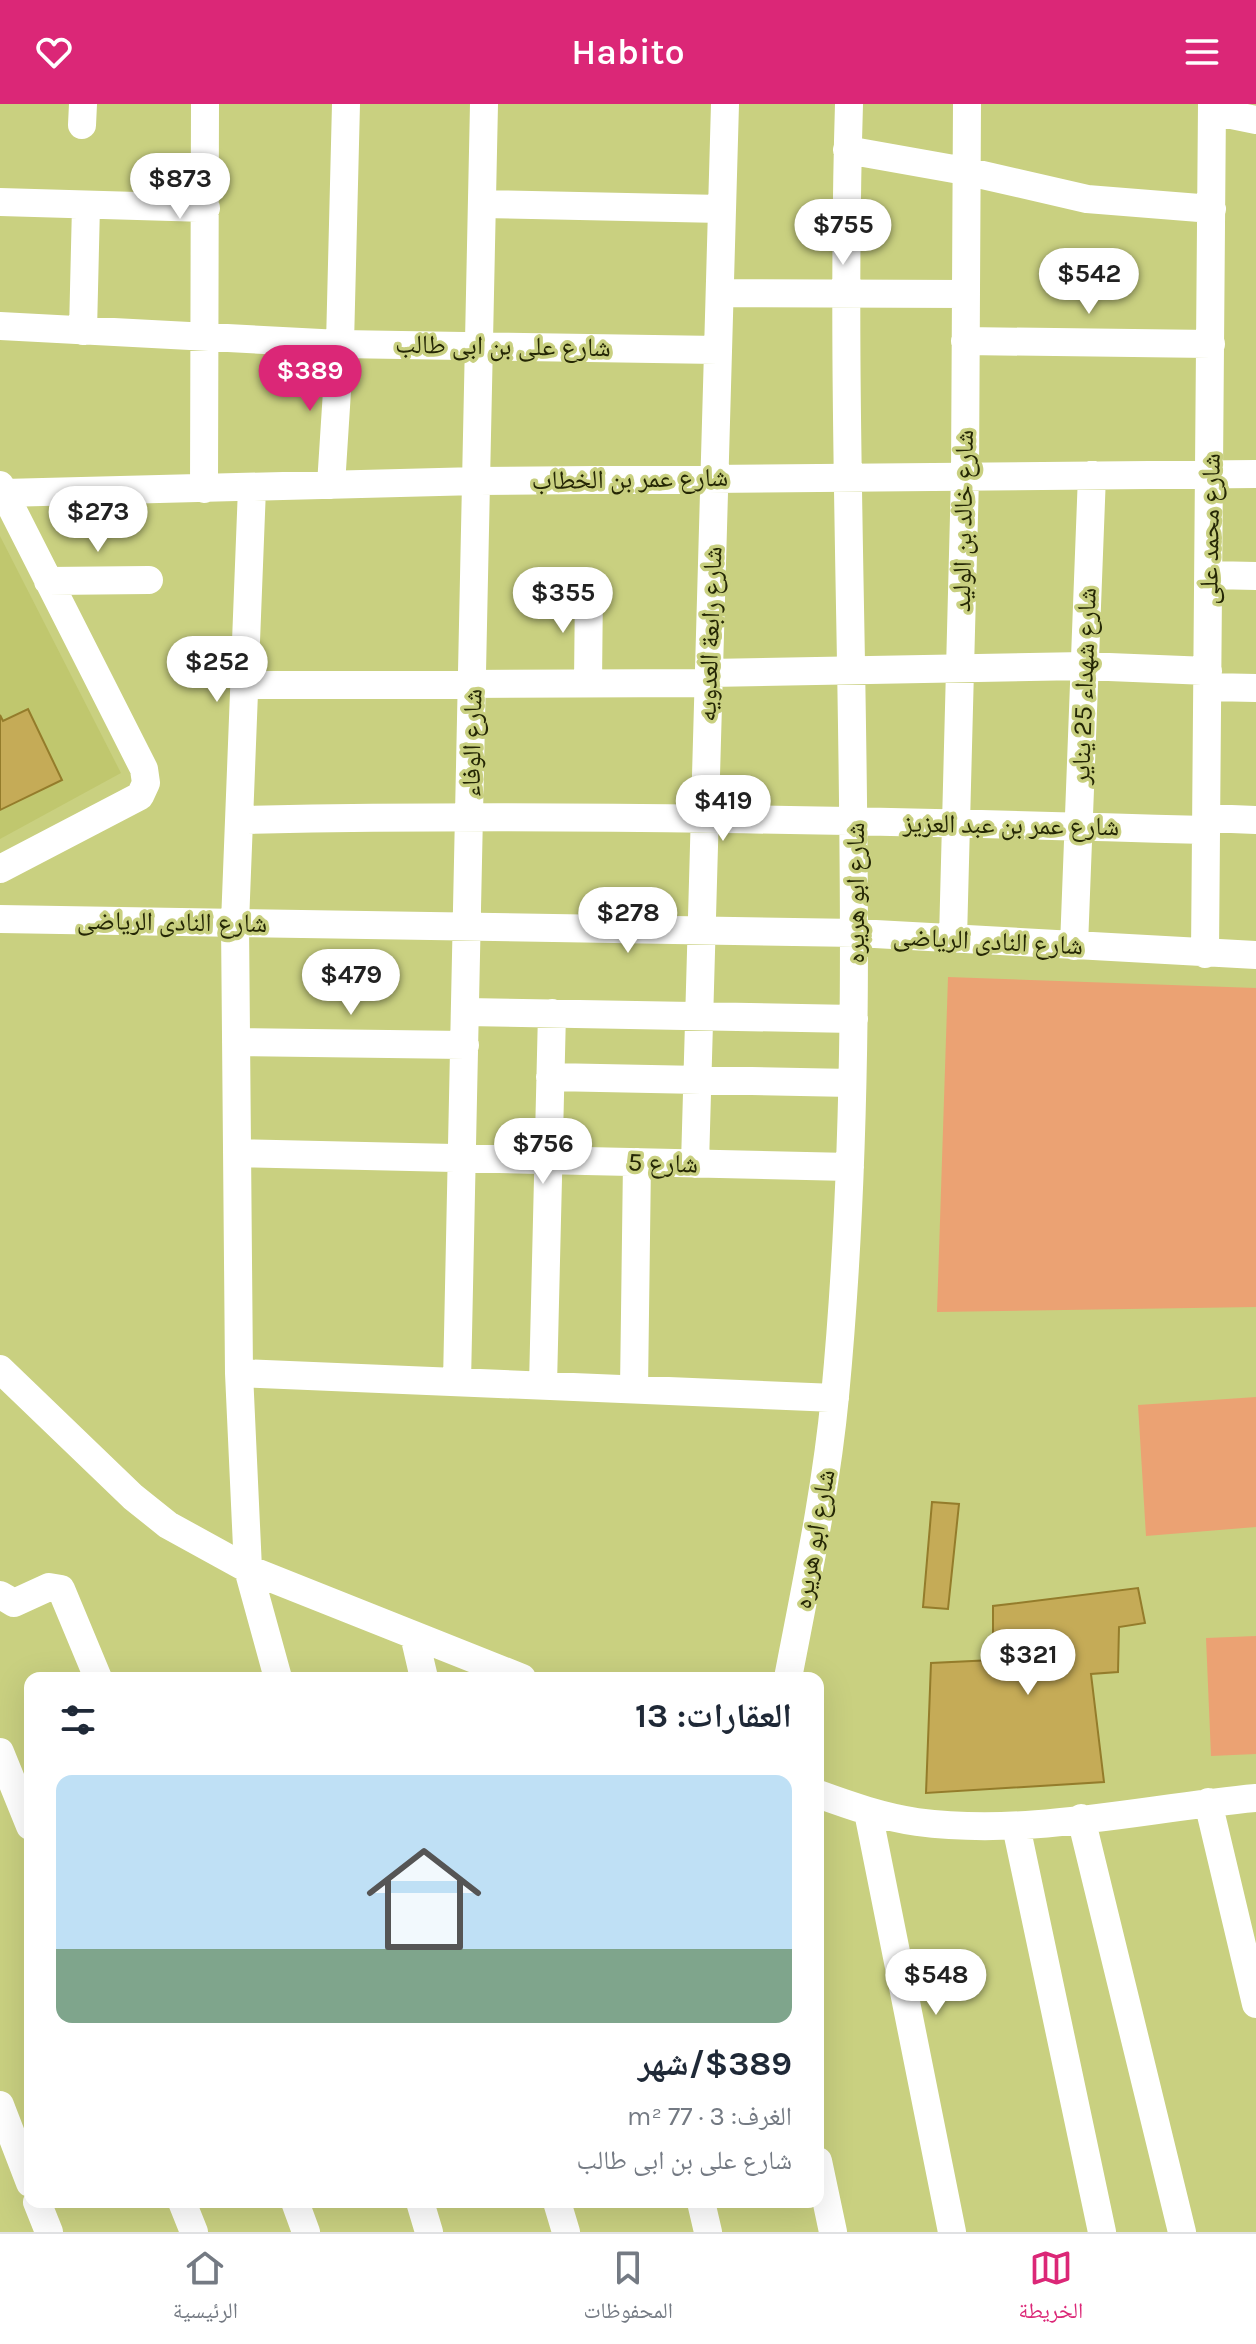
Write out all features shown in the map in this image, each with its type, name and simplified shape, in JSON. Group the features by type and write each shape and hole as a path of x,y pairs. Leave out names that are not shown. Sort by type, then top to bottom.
{"street":[{"path":"204,489 205,104"},
{"path":"331,485 340,344 346,104"},
{"name":"شارع الوفاء","path":"457,1382 484,104"},
{"name":"شارع رابعة العدويه","path":"695,1164 725,104"},
{"name":"شارع ابو هريره","path":"789,1672 826,1473 835,1398 850,1167 857,933 854,670 847,477 849,104"},
{"name":"شارع خالد بن الوليد","path":"953,939 965,477 967,104"},
{"path":"1212,108 1256,120"},
{"name":"شارع محمد على","path":"1205,954 1212,108"},
{"path":"847,150 965,171 1087,199 1212,209"},
{"path":"0,202 206,208"},
{"path":"482,204 722,209"},
{"path":"83,331 86,206"},
{"path":"720,293 966,294"},
{"name":"شارع على بن ابى طالب","path":"0,326 340,344 718,350"},
{"path":"965,341 1211,344"},
{"name":"شارع عمر بن الخطاب","path":"2,489 204,489 478,481 1256,474"},
{"name":"شارع شهداء 25 يناير","path":"1074,946 1092,475"},
{"path":"252,488 235,923 239,1373 248,1569 276,1672"},
{"path":"0,869 140,796 146,783 144,769 2,489"},
{"path":"1210,575 1256,576"},
{"path":"48,581 149,580"},
{"path":"588,683 589,586"},
{"path":"244,685 588,683 854,670 1084,666 1208,679 1256,688"},
{"name":"شارع عمر بن عبد العزيز","path":"239,820 470,815 704,817 1078,827 1256,820"},
{"name":"شارع النادى الرياضى","path":"0,919 857,933 1256,955"},
{"path":"466,1012 854,1019"},
{"path":"543,1385 552,1013"},
{"path":"236,1042 465,1045"},
{"path":"550,1077 852,1083"},
{"name":"شارع 5","path":"237,1153 850,1167"},
{"path":"634,1389 637,1162"},
{"path":"0,1369 133,1497 168,1525 248,1569 507,1672"},
{"path":"239,1373 835,1398"},
{"path":"0,1595 14,1603 49,1587 61,1589 96,1672"},
{"path":"414,1635 423,1672"},
{"path":"0,1752 24,1811"},
{"path":"824,1796 868,1812 929,1823 1016,1826 1256,1798"},
{"path":"1208,1802 1256,2004"},
{"path":"868,1812 952,2232"},
{"path":"1081,1818 1182,2232"},
{"path":"1016,1826 1102,2232"},
{"path":"0,2105 24,2167"},
{"path":"824,2189 833,2232"},
{"path":"39,2208 49,2232"},
{"path":"184,2208 194,2232"},
{"path":"297,2208 306,2232"},
{"path":"422,2208 429,2232"},
{"path":"559,2208 566,2232"},
{"path":"702,2208 708,2232"}],"shaded area":[{"path":"0,536 121,773 0,839"},
{"path":"948,977 1256,988 1256,1307 937,1312"},
{"path":"1256,1397 1256,1527 1146,1536 1138,1405"},
{"path":"1256,1636 1256,1754 1211,1756 1206,1638"}],"building":[{"path":"28,709 62,780 0,810 0,715 3,721"},
{"path":"932,1502 959,1504 948,1609 923,1607"},
{"path":"1138,1588 1145,1623 1119,1627 1118,1672 1091,1674 1104,1782 926,1793 931,1663 993,1660 993,1606"}]}
